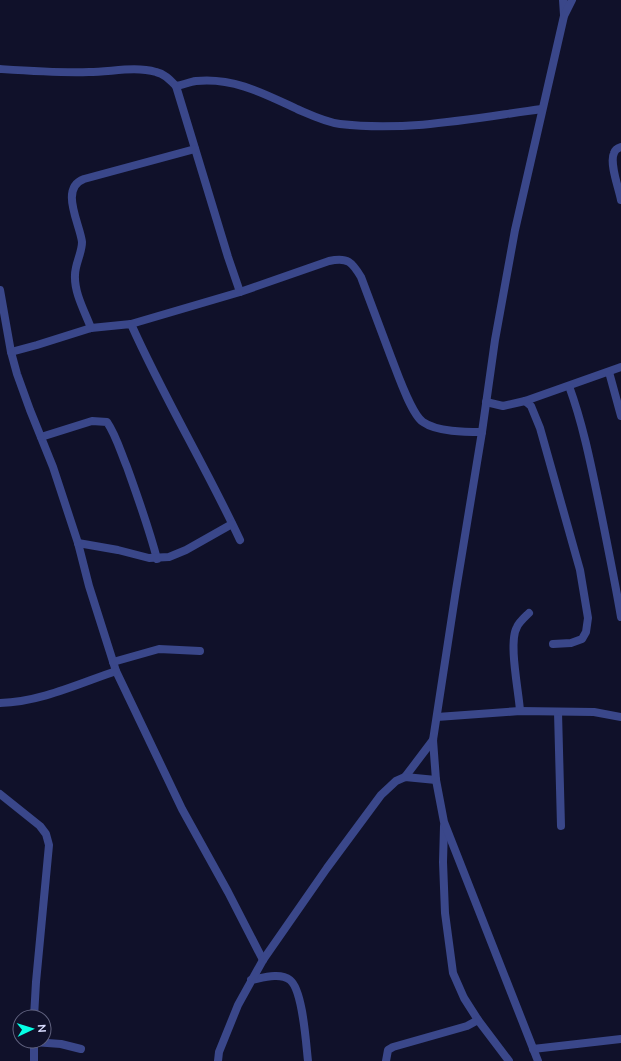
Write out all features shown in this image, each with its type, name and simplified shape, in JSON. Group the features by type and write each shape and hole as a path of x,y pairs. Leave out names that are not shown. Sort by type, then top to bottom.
{"street":[{"path":"563,0 564,16"},
{"path":"538,1061 444,822 436,780 433,740 482,432 495,340 515,230 564,16 572,0"},
{"path":"0,69 49,72 143,70 165,75 176,86 240,292"},
{"path":"176,86 195,81 210,80 227,82 253,89 317,118 338,124 356,126 440,124 542,109"},
{"path":"621,147 615,150 613,155 613,163 621,200"},
{"path":"91,328 75,283 75,270 82,243 71,198 75,184 77,181 156,161 195,149"},
{"path":"11,352 91,328 131,324 240,292 329,261 342,259 349,261 354,265 361,277 405,394 419,420 425,424 443,429 465,432 482,432"},
{"path":"0,290 11,352 30,410 53,468 78,543 89,586 116,671 182,809 228,892 263,960"},
{"path":"131,324 169,402 220,497 240,540"},
{"path":"486,402 502,406 525,401 621,368"},
{"path":"610,372 621,416"},
{"path":"569,386 578,411 588,451 621,617"},
{"path":"525,401 531,406 536,416 552,470 580,570 588,618 586,632 582,639 553,644"},
{"path":"41,437 92,421 107,422 144,514 157,559"},
{"path":"78,543 157,559 168,557 186,550 232,524"},
{"path":"520,711 513,648 514,637 517,627 529,613"},
{"path":"113,662 159,649 200,651"},
{"path":"0,703 14,703 35,699 116,671"},
{"path":"437,716 520,711 594,712 621,717"},
{"path":"558,712 561,826"},
{"path":"218,1061 219,1052 238,1005 263,960 327,868 377,800 396,781 405,777 433,740"},
{"path":"405,777 436,780"},
{"path":"0,794 40,826 46,834 49,845 34,1009"},
{"path":"444,822 443,862 445,913 453,973 464,998 478,1020 510,1061"},
{"path":"251,980 273,976 290,980 296,988 301,1005 308,1061"},
{"path":"386,1061 388,1050 392,1047 466,1026 478,1020"},
{"path":"533,1049 621,1039"},
{"path":"52,1043 81,1049"},
{"path":"34,1049 34,1061"}]}
